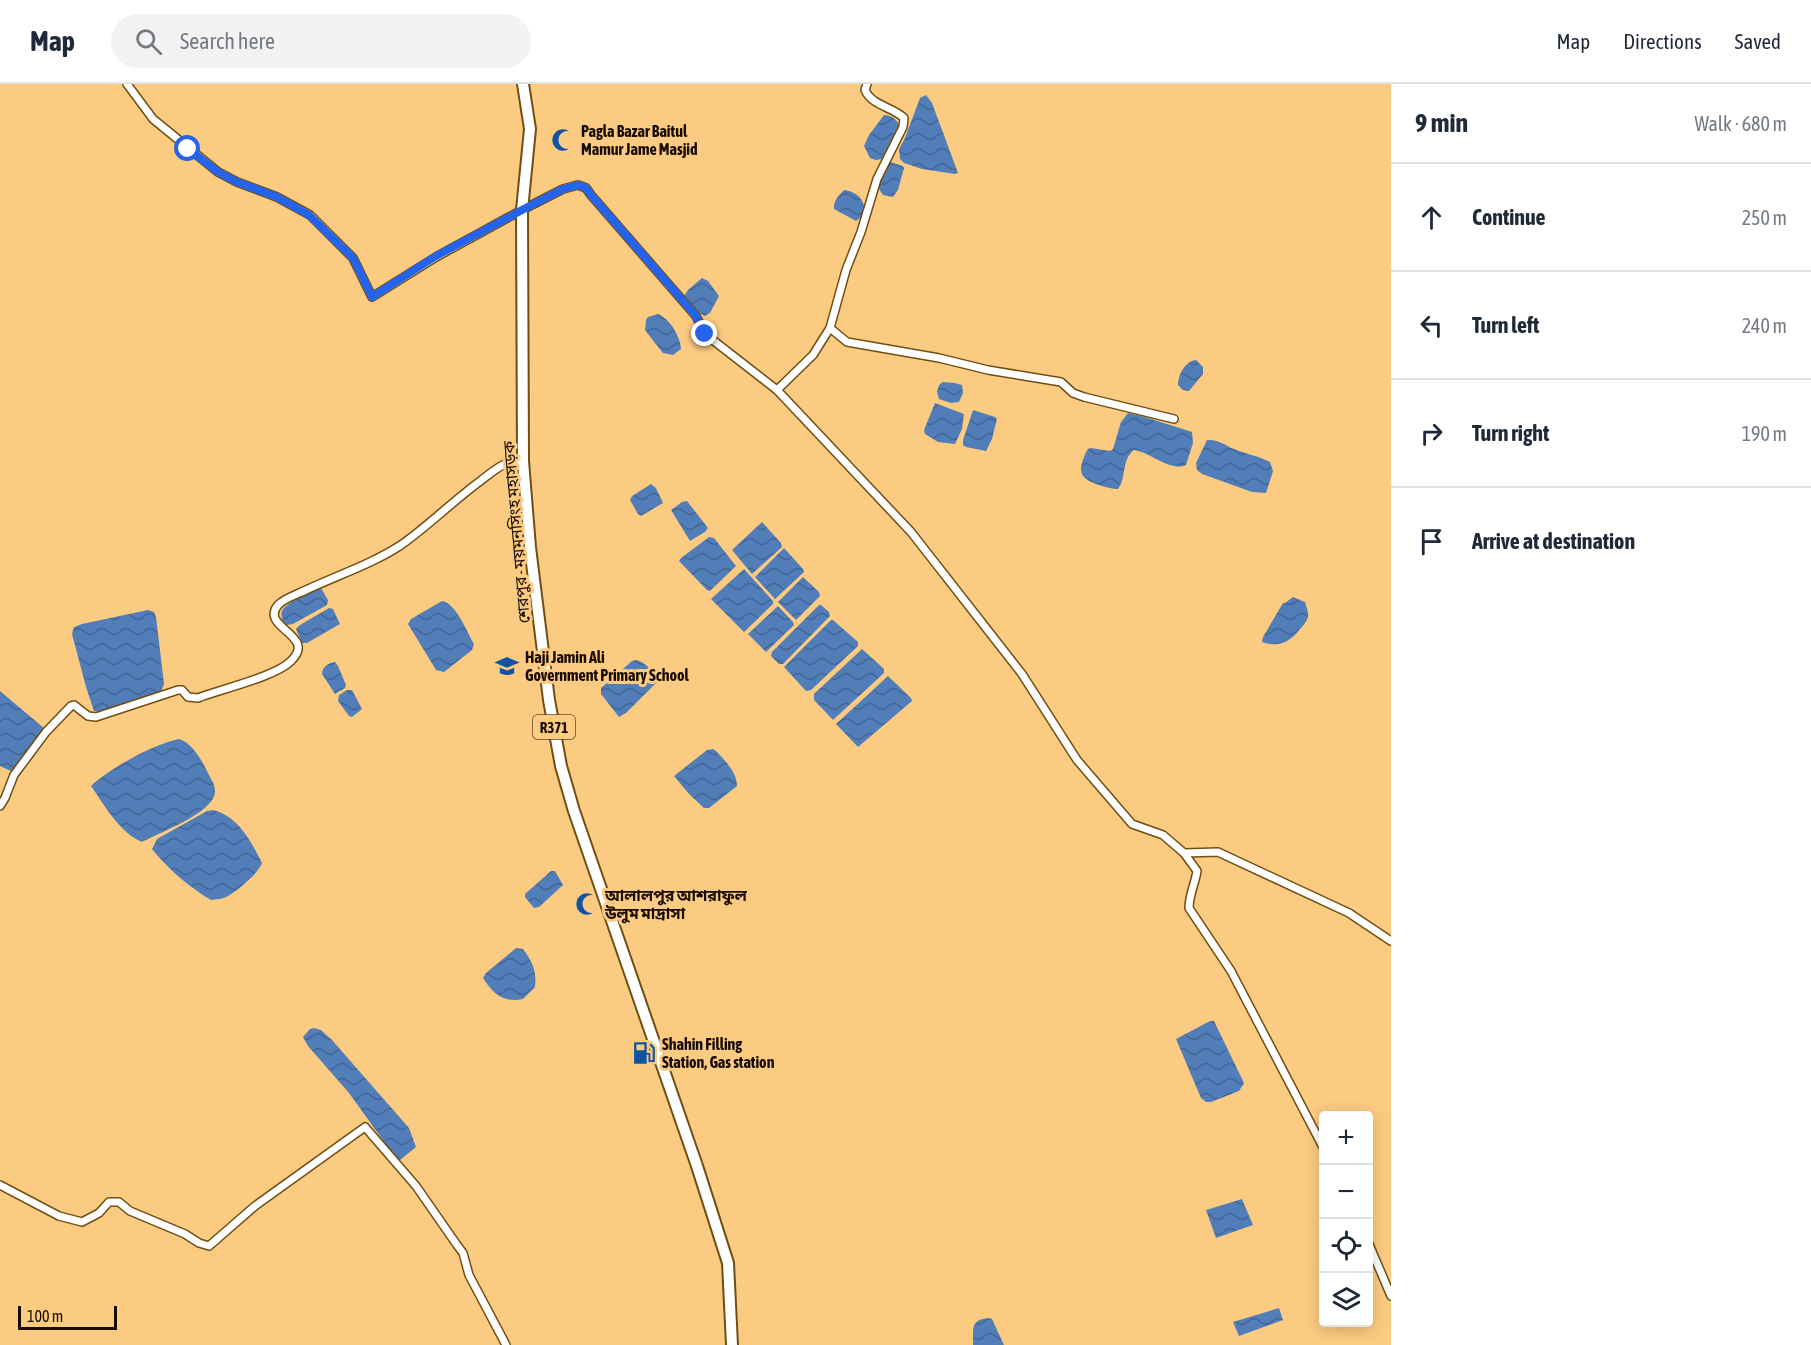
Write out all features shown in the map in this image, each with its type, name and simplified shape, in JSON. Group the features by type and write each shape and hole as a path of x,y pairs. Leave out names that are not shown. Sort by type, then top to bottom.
{"main road":[{"name":"শেরপুর - ময়মনসিংহ মহাসড়ক","path":"523,84 530,129 522,210 523,461 530,548 549,700 561,766 585,844 697,1166 728,1263 732,1345"}],"street":[{"path":"128,84 153,119 218,172 277,197 309,215 353,258 372,297 436,256 563,189 578,185 586,188 696,316 705,334 777,390 911,532 1022,674 1077,760 1132,824 1162,835 1184,853 1197,871 1189,908 1231,971 1319,1141"},
{"path":"777,390 813,355 830,328 846,270 861,232 877,179 903,127 904,118 868,97 865,90 867,84"},
{"path":"830,328 847,342 1061,382 1073,393 1084,397 1174,420"},
{"path":"0,806 14,775 46,732 71,706 74,705 88,717 96,717 178,690 182,690 188,698 198,698 276,671 292,661 298,645 293,636 275,620 277,606 378,558 428,525 471,488 506,463 523,461"},
{"path":"1184,853 1218,852 1349,913 1391,941"},
{"path":"0,1185 59,1216 82,1222 99,1213 109,1202 120,1202 130,1211 209,1246 255,1206 365,1127 416,1186 463,1253 469,1275 506,1345"},
{"path":"1373,1254 1391,1296"}],"water":[{"path":"926,95 932,103 958,173 922,169 904,163 900,159 899,149 920,98"},
{"path":"884,115 893,118 899,125 882,159 876,160 870,158 864,146"},
{"path":"890,162 904,168 898,190 893,197 883,195 879,189 881,177"},
{"path":"844,190 855,194 863,202 864,212 856,221 834,209 835,201"},
{"path":"702,278 708,281 719,296 710,313 705,316 687,302 684,296"},
{"path":"658,314 670,324 679,339 681,349 673,355 663,353 645,330 648,317"},
{"path":"1196,360 1203,367 1203,374 1189,391 1183,390 1178,385 1179,377 1185,366"},
{"path":"943,382 962,385 963,393 959,402 951,403 939,399 937,392 939,385"},
{"path":"935,403 964,414 962,429 955,444 938,442 925,434 924,430"},
{"path":"973,410 997,419 986,451 963,445"},
{"path":"1128,413 1192,432 1193,443 1186,465 1173,466 1134,450 1127,459 1118,489 1087,480 1081,469 1086,452 1091,448 1110,451 1113,449 1121,422"},
{"path":"1207,440 1218,441 1270,462 1273,471 1266,493 1252,492 1202,474 1197,470 1196,463"},
{"path":"651,484 656,488 663,503 641,516 630,500 632,496"},
{"path":"687,501 708,528 690,541 671,510"},
{"path":"762,522 782,547 752,574 732,550"},
{"path":"709,537 714,538 736,566 710,591 679,561"},
{"path":"784,548 804,572 775,599 755,577"},
{"path":"744,569 773,601 773,604 744,632 711,599"},
{"path":"803,577 819,592 820,596 796,620 778,602"},
{"path":"321,588 328,600 327,605 293,624 286,625 281,615 284,608"},
{"path":"1293,597 1305,602 1308,615 1305,623 1284,643 1262,642 1283,603"},
{"path":"442,601 456,612 474,644 472,650 444,672 436,670 408,624 411,619"},
{"path":"819,605 829,612 830,616 783,664 779,664 771,656 772,652"},
{"path":"778,606 794,625 766,652 748,634"},
{"path":"329,608 333,609 340,624 307,643 302,643 296,629"},
{"path":"148,610 154,612 156,617 164,684 161,692 103,712 94,711 72,634 74,627"},
{"path":"831,620 858,642 858,646 811,690 806,691 784,667"},
{"path":"862,649 884,669 884,673 833,720 814,700 814,694"},
{"path":"636,660 649,668 658,681 626,713 619,717 601,694 601,688"},
{"path":"335,662 346,685 335,694 322,674 326,666"},
{"path":"888,676 912,701 858,747 836,724"},
{"path":"352,690 362,709 352,717 338,701 339,695"},
{"path":"0,691 45,729 13,772 0,766"},
{"path":"179,739 191,747 204,765 214,785 213,799 197,814 142,842 120,826 91,786 133,758 157,746"},
{"path":"713,749 730,767 737,786 709,808 704,808 674,776 707,750"},
{"path":"213,810 230,818 243,830 262,863 252,877 236,891 224,898 211,900 179,877 152,849 157,839 207,811"},
{"path":"551,871 555,871 563,885 539,907 534,908 525,894"},
{"path":"516,948 523,949 531,962 535,987 523,999 510,1000 495,993 483,978"},
{"path":"1214,1021 1244,1083 1239,1091 1206,1102 1201,1098 1176,1039"},
{"path":"314,1028 321,1030 332,1040 409,1128 416,1147 400,1160 395,1157 349,1093 308,1046 303,1037"},
{"path":"1242,1199 1253,1225 1216,1238 1206,1210"},
{"path":"1279,1308 1283,1320 1239,1336 1233,1322"},
{"path":"992,1319 1004,1345 973,1345 975,1323"}],"place":[{"name":"Pagla Bazar Baitul Mamur Jame Masjid","path":"563,140"},
{"name":"Haji Jamin Ali Government Primary School","path":"507,666"},
{"name":"আলালপুর আশরাফুল উলুম মাদ্রাসা","path":"587,904"},
{"name":"Shahin Filling Station, Gas station","path":"644,1053"}],"route":[{"path":"188,149 218,172 277,197 309,215 353,258 372,297 436,256 563,189 578,185 586,188 673,288 696,316 705,334"}]}
